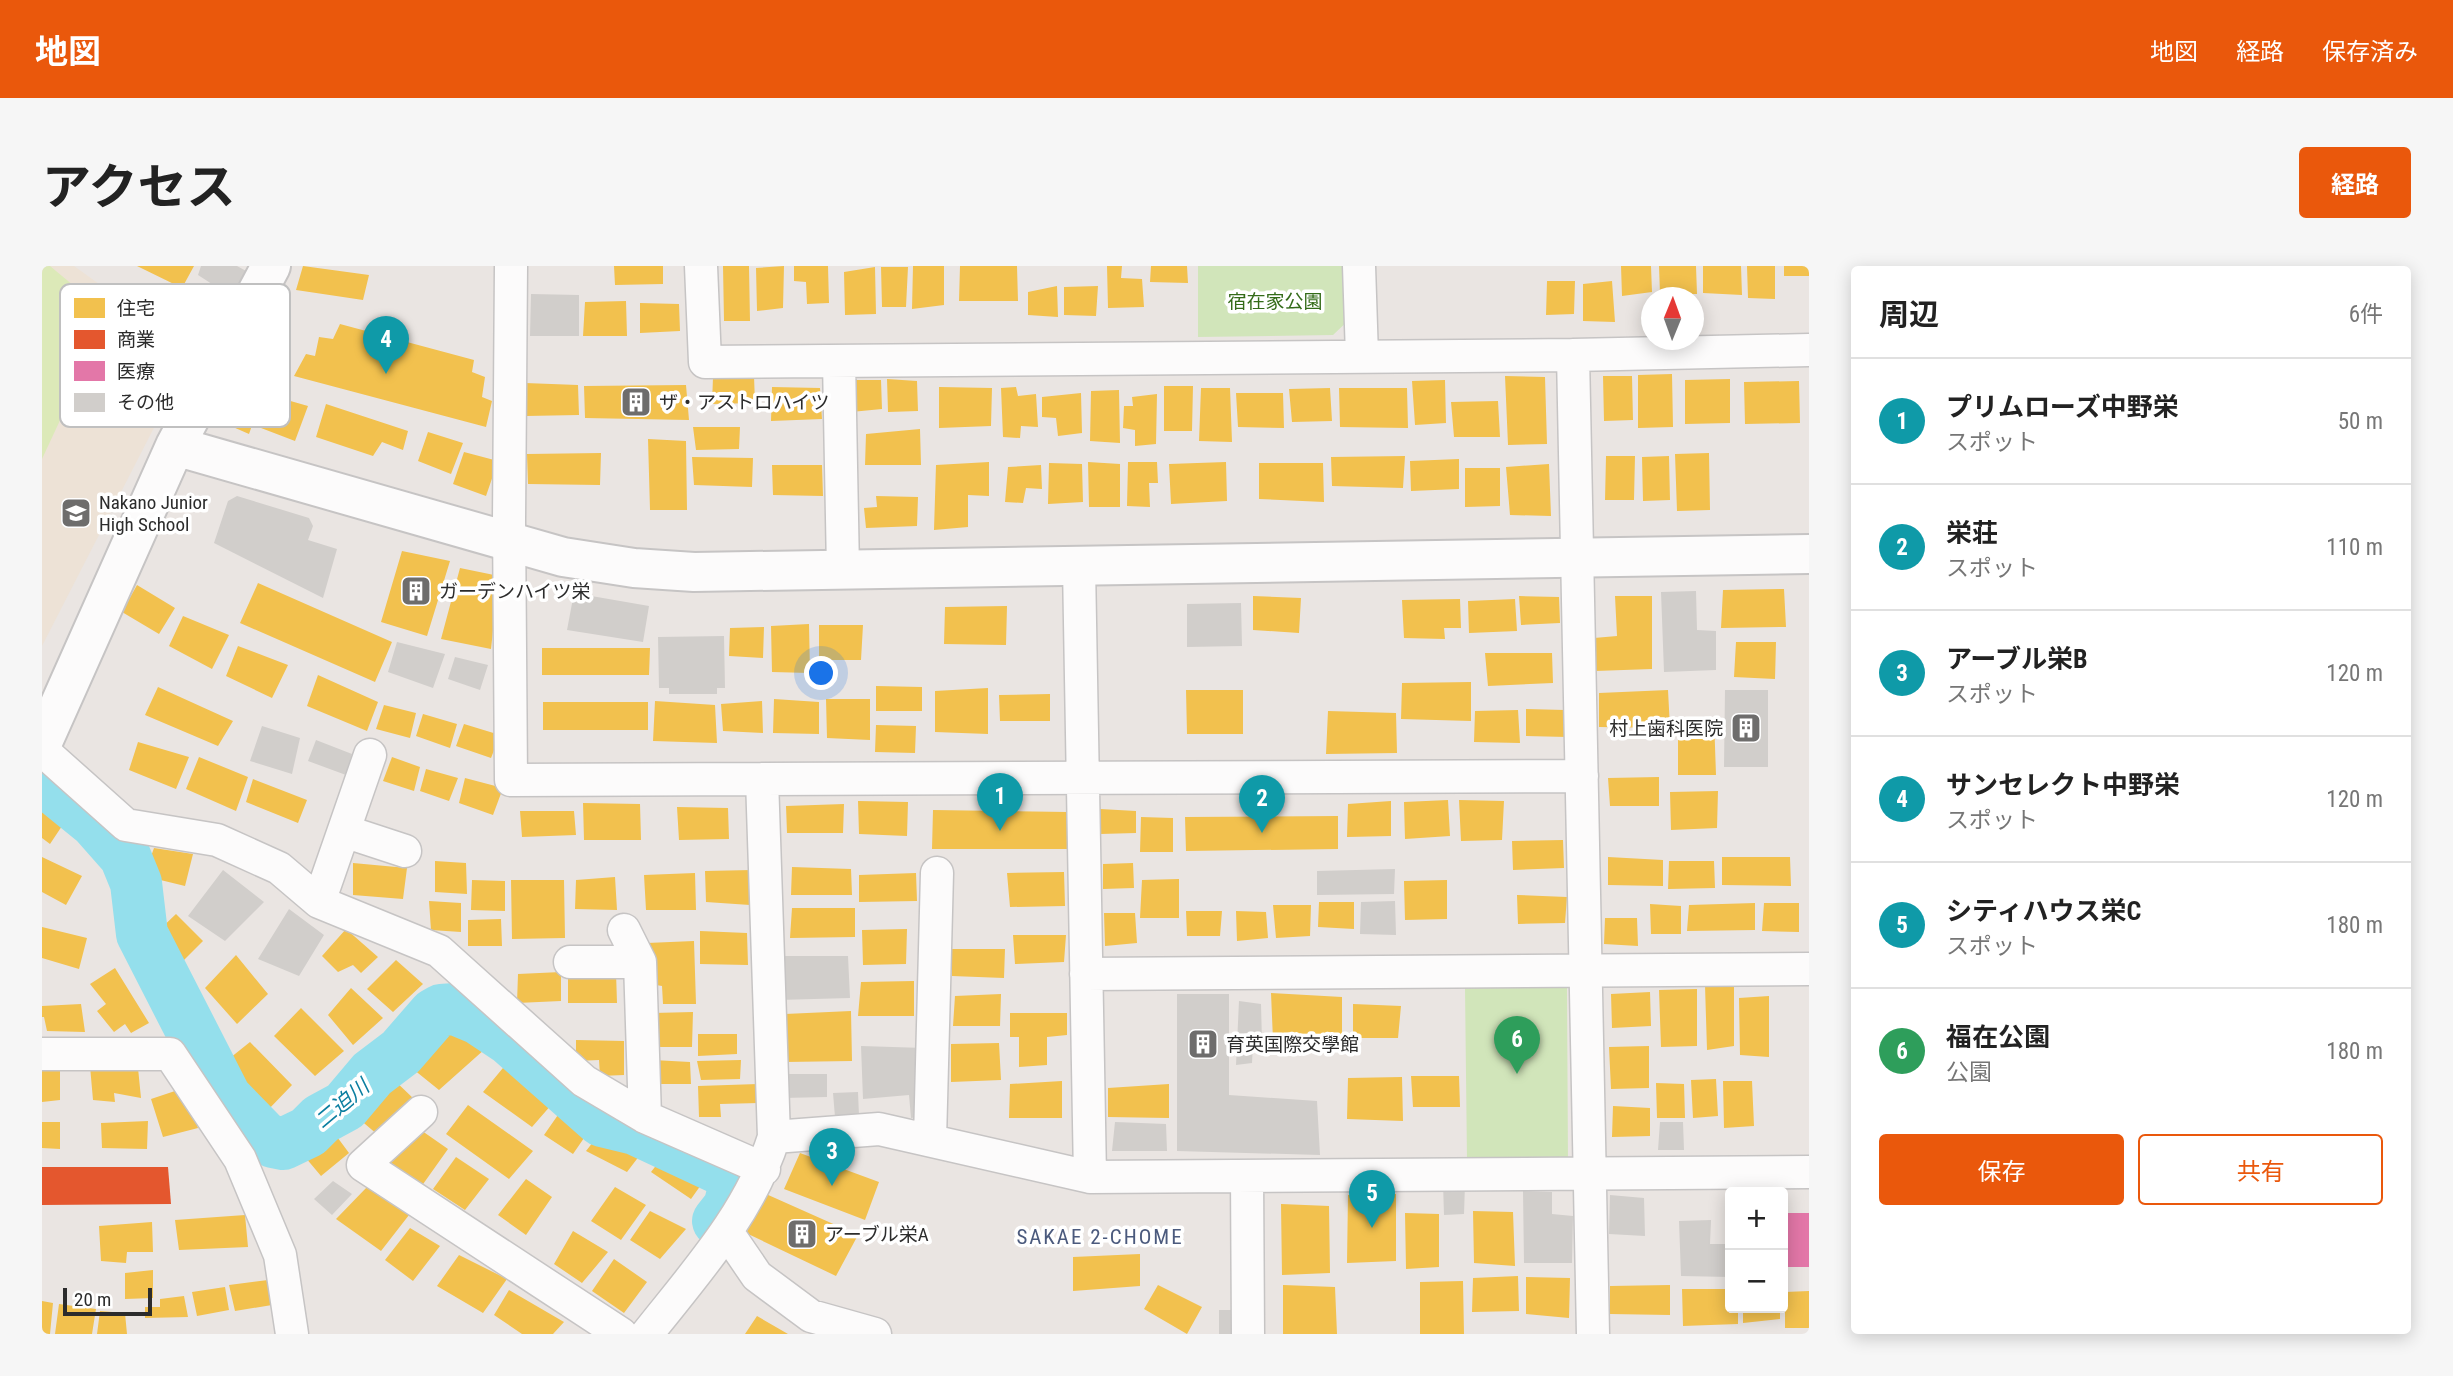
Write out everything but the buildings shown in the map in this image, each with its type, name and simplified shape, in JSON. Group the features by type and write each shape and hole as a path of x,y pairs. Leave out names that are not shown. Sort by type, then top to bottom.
{"street":[{"path":"511,266 511,780 1582,776"},
{"path":"701,266 705,362 1573,355 1809,350"},
{"path":"1359,266 1362,356"},
{"path":"258,284 267,267"},
{"path":"1573,355 1593,1334"},
{"path":"839,361 843,570"},
{"path":"42,744 184,427"},
{"path":"174,446 563,557 634,568 694,572 1809,554"},
{"path":"1079,566 1090,1177"},
{"path":"42,750 126,825 217,840 279,868 319,902 439,951 584,1082 645,1117 764,1169"},
{"path":"319,902 370,755"},
{"path":"647,1334 727,1232 764,1169 774,1137 762,779"},
{"path":"344,831 405,851"},
{"path":"930,1140 937,873"},
{"path":"624,929 640,962 645,1117"},
{"path":"570,962 640,962"},
{"path":"1086,974 1809,969"},
{"path":"42,1054 170,1054 240,1159 280,1255 292,1334"},
{"path":"421,1112 363,1165 621,1334"},
{"path":"774,1137 879,1129 1090,1177 1809,1172"},
{"path":"1247,1176 1248,1334"},
{"path":"727,1232 757,1276 811,1316 876,1334"}],"shaded area":[{"path":"42,266 74,266 99,284 60,284 60,427 154,427 42,646"}],"green space":[{"path":"42,266 50,266 72,284 60,284 60,420 42,459"},
{"name":"宿在家公園","path":"1198,266 1351,266 1352,317 1333,335 1198,337"},
{"path":"1465,988 1567,988 1568,1162 1467,1160"}],"waterway":[{"name":"二迫川","path":"42,779 95,822 125,856 136,883 142,934 226,1098 263,1136 283,1144 308,1132 321,1119 345,1106 372,1074 401,1052 434,1014 441,1010 455,1009 479,1019 509,1039 602,1121 635,1129 727,1172 734,1188 729,1207 718,1221"}],"place":[{"name":"サンセレクト中野栄","path":"386,374"},
{"name":"ザ・アストロハイツ","path":"636,402"},
{"name":"Nakano Junior High School","path":"76,513"},
{"name":"ガーデンハイツ栄","path":"416,591"},
{"name":"村上歯科医院","path":"1746,728"},
{"name":"プリムローズ中野栄","path":"1000,831"},
{"name":"栄荘","path":"1262,833"},
{"name":"育英国際交學館","path":"1203,1044"},
{"name":"福在公園","path":"1517,1074"},
{"name":"アーブル栄B","path":"832,1186"},
{"name":"シティハウス栄C","path":"1372,1228"},
{"name":"アーブル栄A","path":"802,1234"}],"district":[{"name":"SAKAE 2-CHOME","path":"1100,1237"}]}
